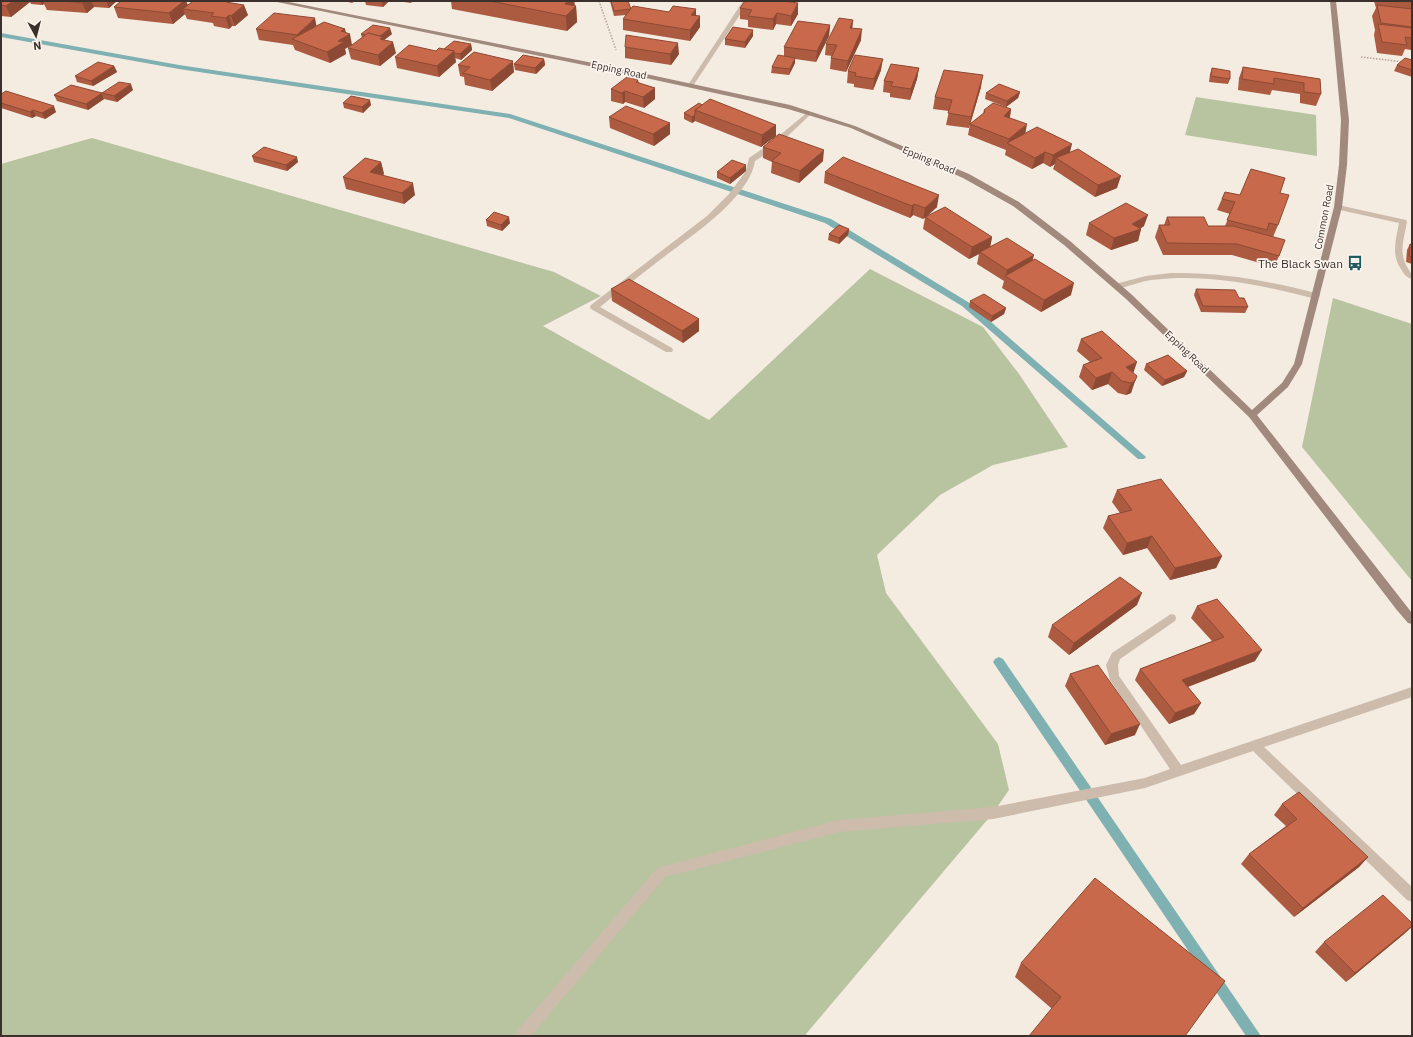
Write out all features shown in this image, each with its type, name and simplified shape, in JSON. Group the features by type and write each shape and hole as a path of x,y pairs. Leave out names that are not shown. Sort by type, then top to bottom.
{"main road":[{"name":"Epping Road","path":"274,1 623,71 790,107 853,127 972,180 1016,204 1067,243 1118,286 1252,415 1412,620"},
{"name":"Common Road","path":"1252,415 1285,385 1298,364 1338,207 1345,120 1333,1"}],"lane":[{"path":"691,85 746,1"},
{"path":"669,350 594,307 710,218 732,196 750,171 752,160 771,147 809,113"},
{"path":"1338,207 1403,222 1398,257 1402,266 1412,277"},
{"path":"1118,286 1150,278 1180,275 1210,276 1271,284 1316,296"},
{"path":"1171,618 1116,656 1112,665 1114,677 1178,771"},
{"path":"522,1036 661,872 839,826 993,813 1145,783 1412,692"},
{"path":"1255,746 1412,896"}],"path":[{"path":"599,1 623,71"},
{"path":"1339,54 1405,62"}],"green space":[{"path":"1196,97 1316,115 1317,156 1185,135"},
{"path":"92,138 554,272 601,296 543,326 709,420 870,269 983,327 1019,374 1068,447 993,465 940,495 877,555 886,593 998,744 1009,790 993,813 806,1034 808,1036 1,1036 1,164"},
{"path":"1333,298 1412,324 1412,581 1302,447"}],"building":[{"path":"1,1 13,1 6,6 1,5"},
{"path":"64,1 84,1 82,3"},
{"path":"121,1 184,1 169,13 114,7"},
{"path":"193,1 227,1 226,2 244,5 231,16 229,15 226,18 211,16 214,13 183,9"},
{"path":"490,1 568,1 565,4 576,6 566,16"},
{"path":"611,1 628,1 631,9 614,11"},
{"path":"745,1 782,1 798,3 791,16 777,13 773,19 748,16 752,10 740,8"},
{"path":"1377,5 1412,9 1412,27 1381,23"},
{"path":"633,6 669,12 673,6 696,9 691,15 700,16 690,30 623,19"},
{"path":"274,13 315,18 297,35 256,29"},
{"path":"839,18 853,20 850,28 862,29 848,61 831,58 837,45 826,44"},
{"path":"798,21 830,25 817,51 784,47"},
{"path":"324,22 345,29 341,31 350,34 338,41 344,42 327,52 292,39"},
{"path":"1378,24 1412,28 1412,38 1405,37 1407,45 1382,42"},
{"path":"373,25 390,28 380,36 368,33 366,35 361,34"},
{"path":"733,27 753,30 745,42 725,39"},
{"path":"368,33 383,37 380,39 393,42 378,55 348,48"},
{"path":"626,35 678,43 670,54 625,47"},
{"path":"454,41 471,44 460,54 444,49"},
{"path":"409,45 436,51 439,48 454,51 437,66 395,57"},
{"path":"474,52 513,61 490,80 463,73 470,67 458,65"},
{"path":"523,55 544,59 535,68 514,64"},
{"path":"778,55 795,58 790,69 772,67"},
{"path":"855,55 883,59 874,79 855,76 856,73 848,71"},
{"path":"1405,58 1412,60 1412,70 1397,65"},
{"path":"98,62 114,66 91,81 75,76"},
{"path":"891,64 919,68 911,89 891,86 893,82 884,81"},
{"path":"1243,67 1320,79 1321,94 1304,92 1304,83 1274,78 1274,84 1242,79"},
{"path":"1212,68 1230,71 1230,79 1211,76"},
{"path":"944,70 983,75 971,117 948,113 952,100 935,97"},
{"path":"627,77 638,80 636,82 655,88 643,97 625,91 622,93 611,89"},
{"path":"119,82 131,84 114,96 102,93"},
{"path":"999,84 1020,92 1007,101 986,93"},
{"path":"71,85 102,93 86,104 54,95"},
{"path":"6,91 54,106 42,113 33,110 30,112 1,103 1,94"},
{"path":"351,96 370,100 362,107 343,103"},
{"path":"710,99 776,125 762,135 695,110"},
{"path":"699,103 702,105 695,110 695,115 692,117 684,113"},
{"path":"993,103 1011,109 1004,116 1027,124 1009,139 970,124 985,112 984,110"},
{"path":"626,106 670,123 653,134 609,117"},
{"path":"1037,127 1072,144 1053,155 1045,152 1035,158 1007,143"},
{"path":"779,134 824,150 800,171 772,161 781,153 763,147"},
{"path":"264,147 297,157 286,165 252,156"},
{"path":"1078,149 1121,176 1098,185 1056,158"},
{"path":"843,157 939,195 925,208 914,204 912,206 825,172"},
{"path":"365,158 381,162 370,172 413,183 402,193 343,177"},
{"path":"732,160 746,165 730,178 717,172"},
{"path":"1251,169 1285,178 1280,193 1289,195 1278,225 1269,223 1267,230 1227,220 1235,202 1222,199 1225,192 1240,195"},
{"path":"1126,203 1148,215 1132,224 1141,229 1114,238 1089,223"},
{"path":"945,207 992,237 972,247 925,217"},
{"path":"494,212 509,217 501,225 486,220"},
{"path":"1167,217 1204,217 1208,226 1233,226 1285,240 1279,256 1237,244 1167,243 1159,225 1170,225"},
{"path":"839,225 849,229 839,238 829,234"},
{"path":"1007,238 1034,255 1007,270 980,252"},
{"path":"1410,244 1412,245 1412,257 1409,256"},
{"path":"1035,259 1074,283 1044,300 1005,276"},
{"path":"629,279 699,319 682,331 611,289"},
{"path":"1196,289 1235,290 1239,298 1244,298 1248,307 1203,306"},
{"path":"984,294 1006,308 992,316 970,301"},
{"path":"1102,331 1137,362 1126,367 1137,376 1135,381 1131,383 1122,381 1112,372 1096,378 1083,365 1102,358 1081,339"},
{"path":"1168,355 1187,371 1165,380 1146,364"},
{"path":"1161,479 1222,556 1175,568 1152,536 1127,543 1108,516 1132,510 1117,490"},
{"path":"1120,577 1142,593 1074,643 1052,625"},
{"path":"1217,599 1262,650 1182,680 1201,703 1175,713 1140,669 1224,637 1197,606"},
{"path":"1098,665 1140,724 1111,734 1070,674"},
{"path":"1299,792 1368,857 1303,908 1249,854 1297,819 1282,804"},
{"path":"1095,878 1225,981 1185,1036 1029,1036 1061,997 1021,963"},
{"path":"1383,895 1412,923 1412,926 1355,973 1324,942"}],"waterway":[{"path":"1,35 179,67 510,116 828,221 965,304 1141,457"},
{"path":"999,662 1254,1036"}],"place":[{"name":"The Black Swan","path":"1355,263"}]}
